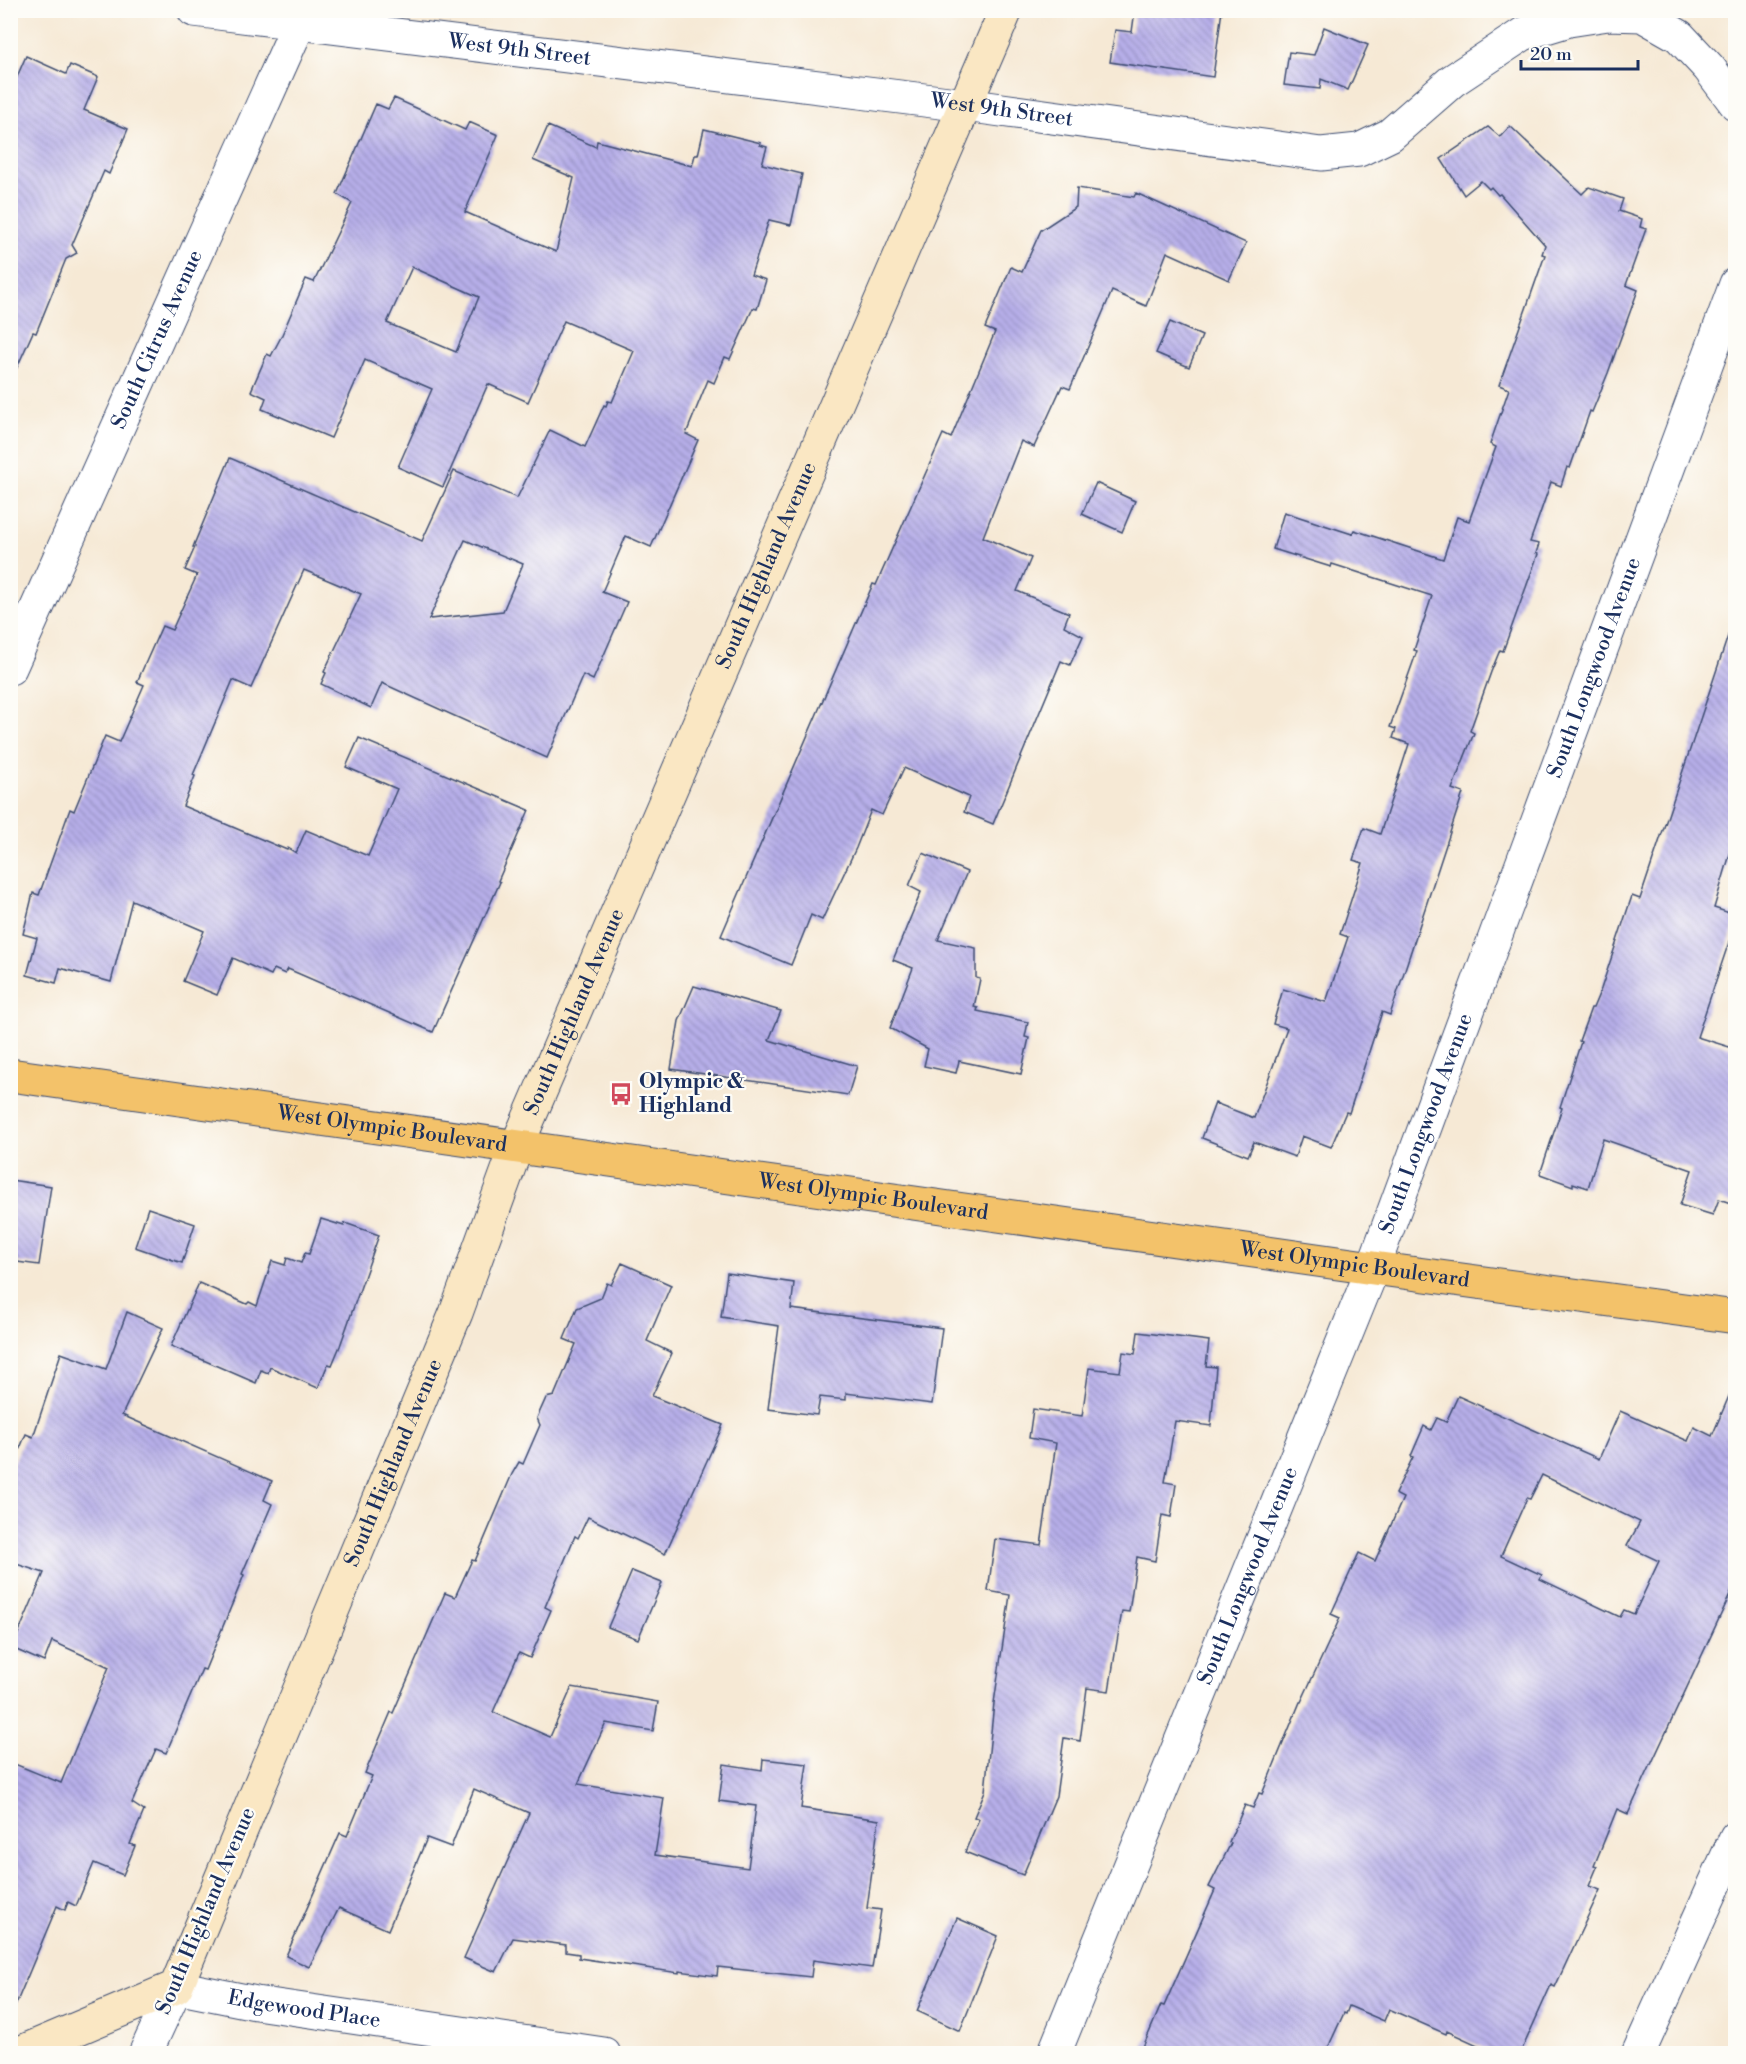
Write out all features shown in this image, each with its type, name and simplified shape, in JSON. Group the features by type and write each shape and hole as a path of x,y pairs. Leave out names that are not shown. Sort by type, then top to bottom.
{"main road":[{"name":"South Highland Avenue","path":"176,1987 456,1313 516,1148 1006,10"},
{"name":"West Olympic Boulevard","path":"10,1075 516,1148 1736,1317"},
{"path":"29,2051 176,1987"}],"street":[{"name":"West 9th Street","path":"194,10 302,17 1321,154 1359,150 1390,135 1452,81 1523,34 1569,20 1598,15 1643,13 1679,36 1709,68 1736,104"},
{"name":"South Citrus Avenue","path":"10,668 302,17"},
{"name":"South Longwood Avenue","path":"1054,2054 1373,1268 1736,284"},
{"path":"1638,2054 1736,1837"},
{"name":"South Highland Avenue","path":"145,2054 176,1987"},
{"name":"Edgewood Place","path":"176,1987 256,2003 604,2054"}],"building":[{"path":"1135,10 1222,10 1213,77 1110,62 1115,30 1132,32"},
{"path":"1324,27 1368,45 1348,90 1321,79 1320,89 1284,85 1289,52 1314,55"},
{"path":"26,56 66,74 70,65 98,77 84,110 128,129 109,174 104,171 72,245 77,253 66,259 36,333 33,332 10,383 10,93"},
{"path":"394,98 465,130 469,122 498,135 465,212 556,252 574,178 533,160 548,126 596,147 597,141 692,166 695,155 698,155 704,129 761,143 760,145 767,147 762,164 802,174 791,225 769,220 751,275 766,280 757,309 753,308 730,359 725,357 714,383 708,380 686,434 698,440 651,547 626,536 602,592 627,602 593,680 583,675 547,758 382,683 371,708 321,684 326,673 324,672 361,594 304,570 251,688 233,680 193,775 195,776 183,806 296,853 306,830 368,856 397,789 346,767 359,738 529,810 498,881 500,882 433,1032 288,969 285,974 274,969 271,975 233,958 217,995 183,981 204,931 132,900 111,982 60,968 56,983 27,975 37,938 23,934 33,893 39,895 70,809 74,811 105,736 119,742 144,685 137,682 162,626 172,630 197,575 185,570 230,458 422,541 454,471 517,498 550,430 585,447 604,405 606,406 608,401 612,402 634,351 564,321 528,402 488,384 443,487 398,467 432,389 365,360 331,438 262,409 266,398 251,391 267,354 271,356 281,337 306,279 314,282 352,203 337,194 376,104 388,109","holes":["412,267 479,297 456,352 387,323","465,540 523,564 503,611 429,619"]},
{"path":"1510,126 1582,194 1589,187 1623,199 1619,211 1642,219 1640,227 1646,229 1626,285 1638,290 1570,468 1567,467 1561,486 1551,482 1530,542 1539,544 1536,553 1538,554 1503,651 1500,650 1491,672 1470,731 1474,733 1452,789 1463,793 1390,1015 1382,1012 1349,1113 1346,1112 1331,1147 1302,1136 1295,1157 1254,1142 1248,1156 1202,1138 1215,1103 1254,1118 1287,1028 1273,1024 1283,989 1326,1002 1348,937 1340,934 1363,863 1353,860 1364,828 1380,834 1409,744 1393,738 1396,729 1390,727 1417,651 1414,650 1432,596 1332,564 1331,567 1273,549 1284,512 1352,534 1354,530 1443,559 1457,517 1469,521 1496,447 1490,444 1509,389 1499,385 1545,255 1542,254 1545,245 1500,194 1498,195 1491,187 1489,189 1481,181 1464,195 1441,159 1488,127 1500,137"},
{"path":"1077,188 1134,197 1136,193 1246,243 1229,280 1167,252 1146,306 1112,291 1070,389 1062,386 1034,447 1021,441 983,537 1031,558 1017,591 1069,613 1064,626 1083,636 1070,665 1061,661 993,824 964,812 969,797 904,768 882,815 871,810 822,920 811,915 791,965 721,936 873,584 876,585 943,434 951,438 995,332 985,328 1011,267 1022,272 1041,230 1076,207"},
{"path":"1170,322 1202,336 1189,367 1156,353"},
{"path":"1096,483 1135,501 1122,532 1082,514"},
{"path":"1730,630 1736,631 1736,834 1714,908 1736,915 1736,921 1697,1037 1736,1049 1736,1205 1719,1199 1713,1215 1680,1205 1692,1170 1603,1139 1588,1188 1573,1183 1573,1186 1540,1174 1562,1108 1560,1107 1581,1042 1579,1041 1591,1008 1601,989 1632,896 1640,899"},
{"path":"923,853 967,872 938,940 976,948 976,978 980,979 974,1007 978,1008 977,1011 1028,1022 1025,1037 1029,1038 1021,1074 959,1061 956,1073 924,1066 928,1049 890,1028 913,968 893,960 921,892 909,886"},
{"path":"694,986 781,1011 769,1040 857,1066 848,1095 671,1069 679,1021"},
{"path":"10,1180 51,1186 39,1265 10,1261"},
{"path":"148,1208 195,1224 182,1263 135,1247"},
{"path":"321,1219 344,1226 345,1223 379,1235 340,1346 332,1365 328,1364 318,1388 270,1367 268,1373 261,1370 256,1383 171,1346 199,1283 247,1304 249,1302 257,1306 272,1261 285,1265 287,1258 301,1263 305,1253 309,1254"},
{"path":"622,1263 671,1285 647,1341 672,1353 652,1396 723,1425 665,1554 588,1517 578,1538 575,1536 545,1607 551,1610 530,1658 519,1653 493,1712 550,1737 572,1687 658,1702 653,1731 606,1723 578,1784 664,1798 655,1855 748,1868 756,1806 719,1801 724,1764 762,1770 763,1759 807,1764 801,1808 879,1820 867,1908 881,1910 872,1968 813,1960 811,1977 718,1967 717,1976 679,1971 679,1973 579,1958 579,1954 566,1952 566,1945 513,1938 496,1972 464,1958 529,1813 474,1789 451,1847 427,1838 388,1930 339,1908 309,1967 286,1956 340,1833 347,1836 372,1776 365,1773 391,1712 393,1713 445,1593 455,1597 472,1560 475,1561 512,1474 519,1462 523,1464 540,1425 537,1418 546,1398 554,1396 576,1344 564,1339 577,1308 601,1298 607,1283 611,1285"},
{"path":"727,1273 794,1283 791,1309 942,1328 932,1404 846,1393 846,1400 820,1397 817,1415 768,1409 779,1326 721,1317"},
{"path":"127,1312 163,1328 122,1415 272,1481 264,1500 272,1504 205,1670 202,1669 166,1753 156,1749 132,1803 144,1811 130,1844 135,1846 123,1875 94,1863 76,1906 68,1902 65,1910 57,1906 11,2016 10,1762 61,1783 109,1667 52,1641 44,1662 12,1648 44,1573 10,1562 10,1472 26,1434 33,1437 61,1353 106,1369"},
{"path":"1138,1332 1209,1341 1206,1366 1216,1367 1211,1426 1175,1421 1165,1482 1176,1484 1171,1517 1162,1515 1155,1561 1137,1557 1129,1612 1122,1611 1109,1691 1087,1688 1080,1741 1064,1738 1056,1796 1023,1875 965,1852 979,1819 974,1817 985,1791 994,1703 1010,1595 988,1591 995,1539 1041,1545 1056,1443 1029,1438 1033,1409 1082,1416 1089,1368 1120,1372 1123,1352 1135,1354"},
{"path":"1735,1382 1736,1582 1628,1814 1617,1809 1594,1866 1597,1867 1589,1886 1600,1890 1555,1987 1551,1985 1520,2054 1497,2054 1447,2031 1446,2034 1389,2009 1384,2021 1349,2006 1325,2054 1140,2054 1161,2005 1164,2006 1215,1890 1209,1887 1231,1843 1229,1842 1245,1805 1253,1808 1259,1793 1262,1794 1300,1702 1340,1618 1331,1614 1359,1553 1375,1561 1403,1498 1395,1494 1413,1457 1411,1456 1424,1426 1431,1430 1437,1418 1446,1422 1458,1396 1599,1459 1620,1411 1688,1441 1694,1427 1712,1436","holes":["1542,1475 1640,1522 1627,1546 1659,1561 1634,1614 1624,1610 1620,1617 1540,1579 1542,1575 1501,1556 1527,1498 1530,1499"]},
{"path":"632,1571 662,1583 638,1639 608,1627"},
{"path":"957,1918 998,1936 960,2031 917,2011"}],"place":[{"name":"Olympic & Highland","path":"621,1094"}]}
